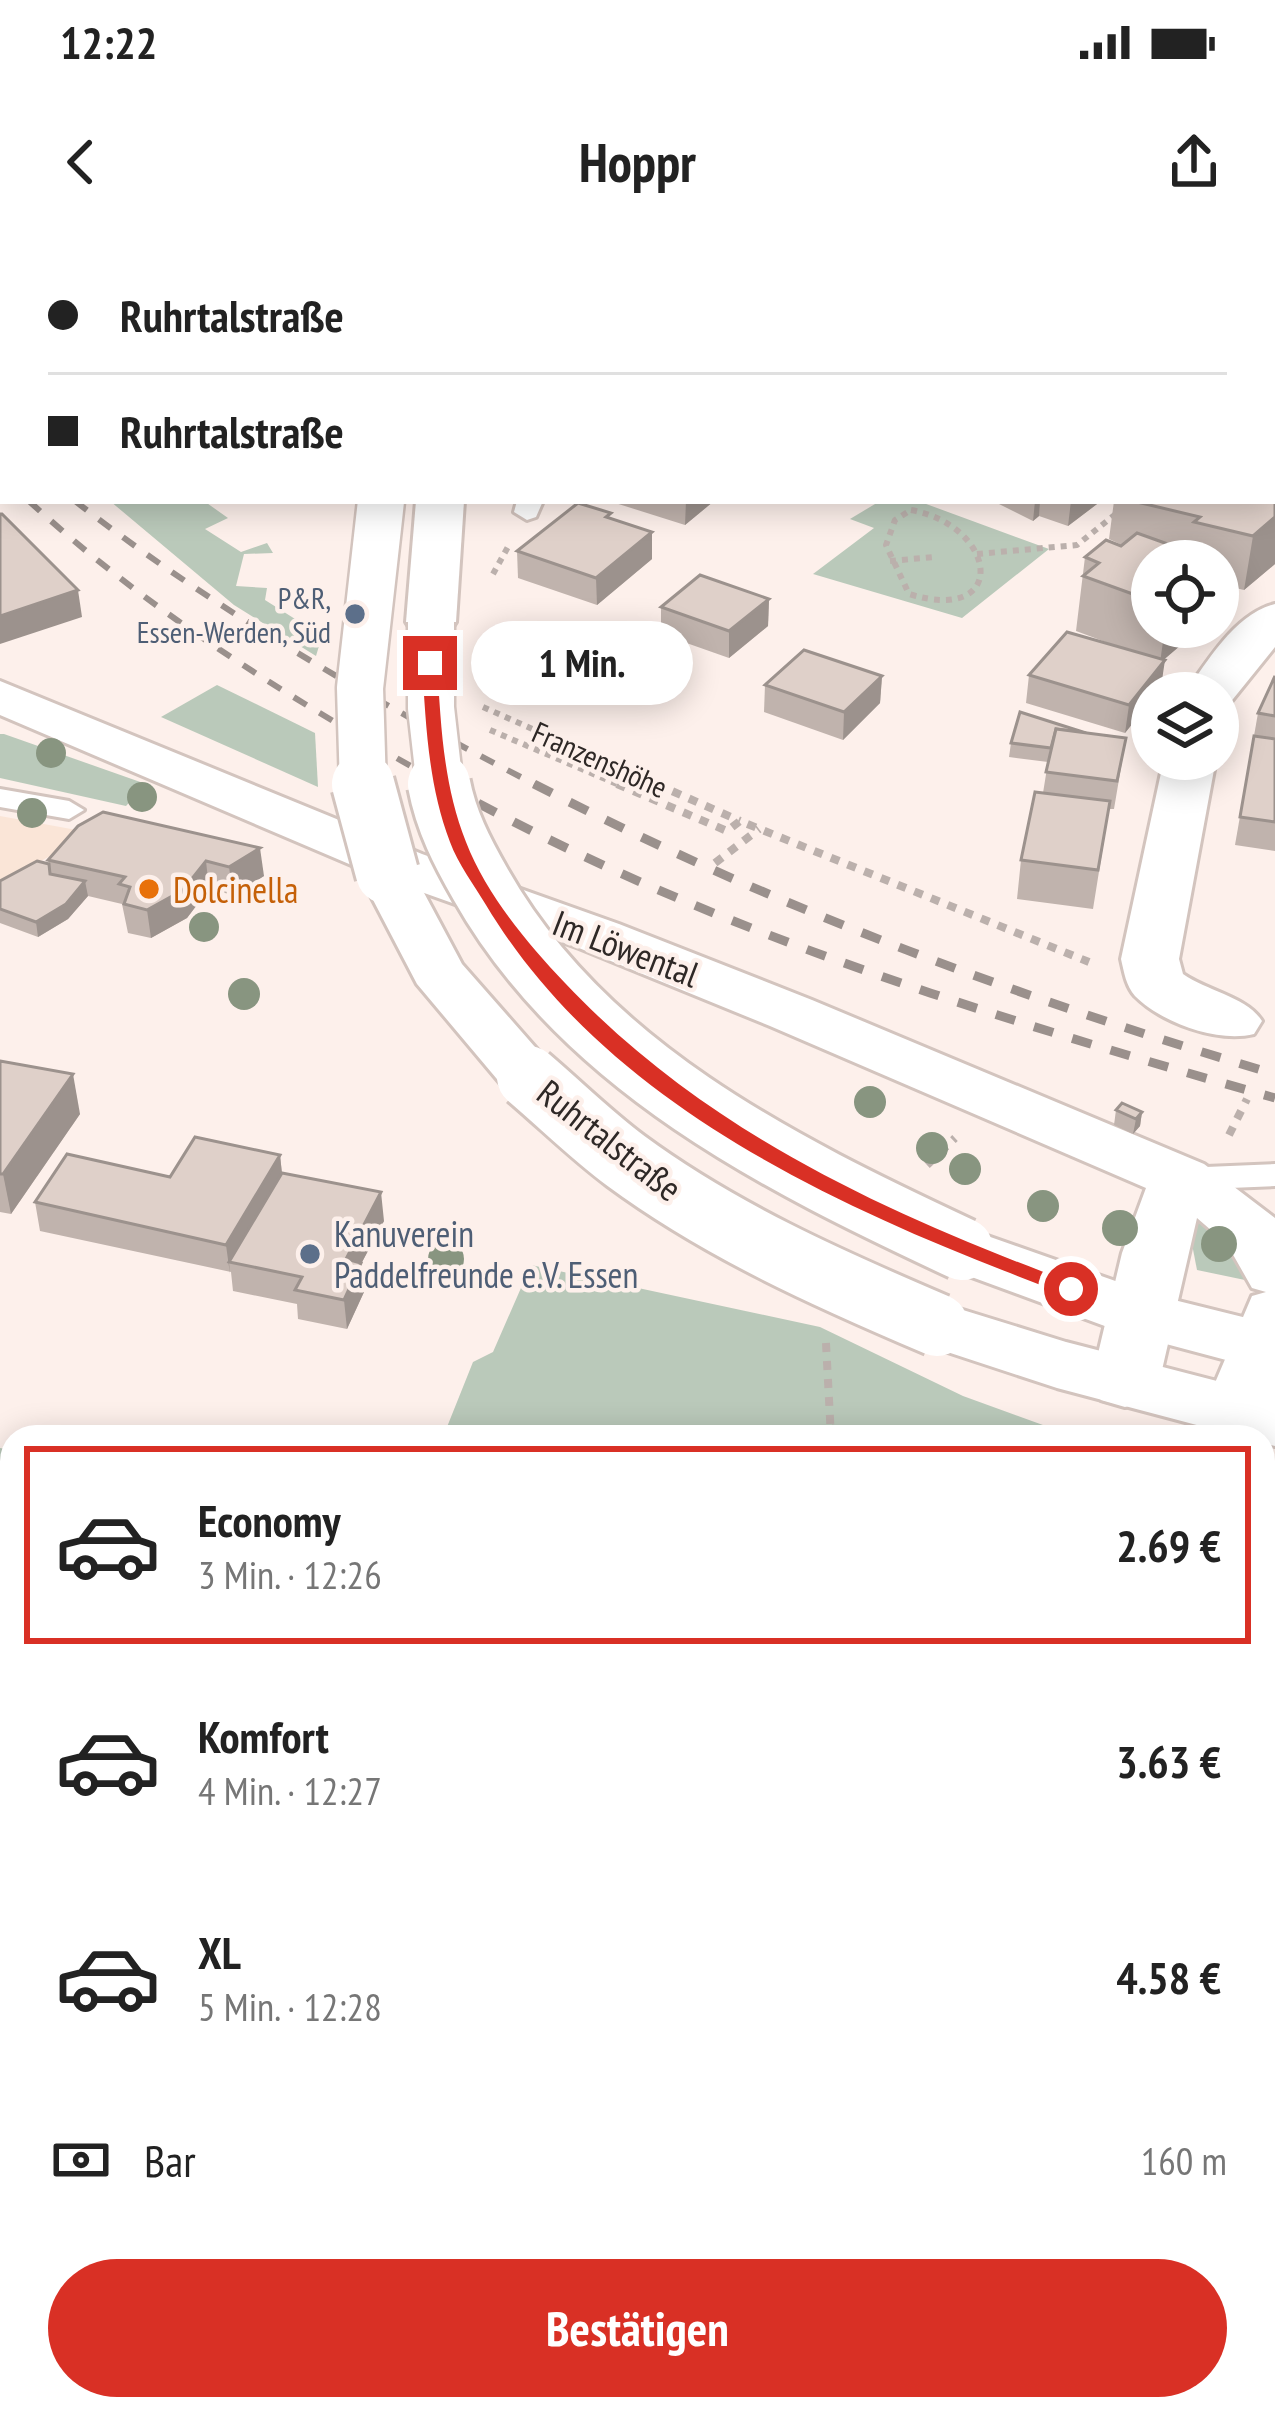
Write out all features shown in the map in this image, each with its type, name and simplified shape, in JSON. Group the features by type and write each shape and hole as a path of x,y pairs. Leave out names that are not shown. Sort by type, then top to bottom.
{"main road":[{"name":"Ruhrtalstraße","path":"381,504 363,640 358,726 366,806 387,873 437,971 528,1077 626,1161 736,1232 843,1286 937,1325 1125,1383 1256,1416"},
{"path":"440,504 452,704 435,764 459,845 518,944 614,1045 751,1142 851,1199 962,1249 1144,1316 1271,1336 1256,1416"},
{"path":"1225,672 1275,619"},
{"name":"Im Löwental","path":"0,696 402,866 598,935 791,1013 1182,1179 1228,1207 1256,1234 1275,1272"},
{"path":"1186,780 1150,959 1156,982 1184,1002 1233,1021"},
{"path":"1125,1383 1144,1316 1164,1211 1182,1179"}],"lane":[{"path":"0,798 69,810"},
{"path":"1182,1179 1275,1174"}],"path":[{"path":"976,554 1077,544 1128,504"},
{"path":"489,581 529,507"},
{"path":"937,513 952,521 976,554 980,586 971,597 933,603 909,594 890,561 888,530 900,514 937,513"},
{"path":"890,561 934,557"},
{"path":"452,704 728,831 740,821"},
{"name":"Franzenshöhe","path":"452,704 1089,962"},
{"path":"715,863 758,829"},
{"path":"1229,1136 1246,1099"},
{"path":"826,1341 831,1425"}],"shaded area":[{"path":"0,816 93,833 0,883"}],"green space":[{"path":"114,504 208,504 228,518 205,529 241,552 267,543 273,553 244,554 236,586 267,588 265,600 322,636 316,656 234,605"},
{"path":"875,504 926,504 1049,549 962,618 813,574 874,528 850,519"},
{"path":"217,685 315,733 318,787 161,717"},
{"path":"0,734 146,784 126,806 0,778"},
{"path":"1195,1214 1210,1214 1245,1280 1197,1270 1191,1239"},
{"path":"531,1265 820,1327 963,1396 1043,1425 448,1425 473,1362 493,1352"}],"building":[{"path":"577,504 652,532 596,578 517,551"},
{"path":"1145,504 1275,504 1275,517 1253,536 1194,522 1200,517"},
{"path":"2,514 78,590 0,616"},
{"path":"1137,533 1156,540 1131,540 1131,593 1083,576 1099,563 1085,557 1106,540 1121,546"},
{"path":"700,575 769,599 729,631 661,607"},
{"path":"1067,632 1165,660 1155,672 1131,672 1129,705 1029,675"},
{"path":"804,650 882,676 844,712 765,685"},
{"path":"1275,676 1275,716 1258,713"},
{"path":"1020,712 1086,733 1056,729 1051,748 1011,743"},
{"path":"1056,729 1126,738 1117,781 1046,772"},
{"path":"1254,736 1275,739 1275,822 1240,817"},
{"path":"1035,792 1110,801 1098,870 1021,860"},
{"path":"103,812 260,848 229,867 206,861 183,890 147,910 124,904 130,887 119,884 125,877 48,860 78,826"},
{"path":"37,861 49,864 50,874 85,881 66,904 36,922 0,909 0,881"},
{"path":"0,1061 73,1074 3,1174 0,1174"},
{"path":"1122,1103 1142,1112 1136,1119 1116,1110"},
{"path":"195,1137 280,1155 226,1245 35,1202 67,1154 170,1177"},
{"name":"Kanuverein Paddelfreunde e.V. Essen","path":"282,1173 381,1192 346,1259 361,1263 344,1300 295,1290 302,1277 229,1262"}],"railway":[{"path":"32,504 177,620 338,724 448,787"},
{"path":"79,504 186,582 301,655 539,786"},
{"path":"443,784 541,836 745,926 955,1001 1275,1098"},
{"path":"534,784 539,786"},
{"path":"539,786 714,870 898,947 1085,1014 1275,1074"}],"place":[{"name":"P&R, Essen-Werden, Süd","path":"355,614"},
{"name":"Dolcinella","path":"149,889"},
{"name":"Kanuverein Paddelfreunde e.V. Essen","path":"310,1254"}],"route":[{"path":"430,663 435,764 459,845 518,944 614,1045 719,1124 851,1199 962,1249 1071,1289"}]}
